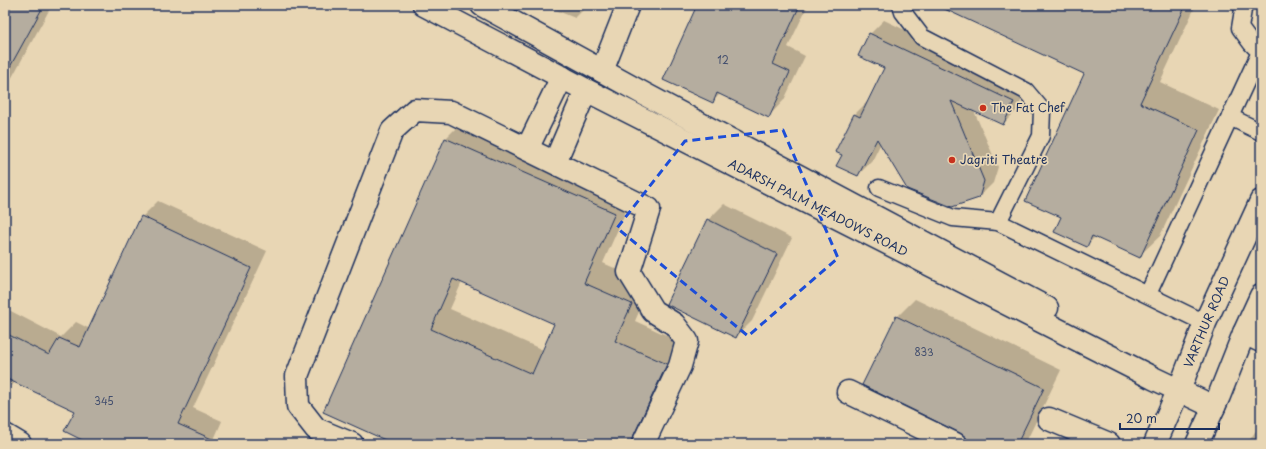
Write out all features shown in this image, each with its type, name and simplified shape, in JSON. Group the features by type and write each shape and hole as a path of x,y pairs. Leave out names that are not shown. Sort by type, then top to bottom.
{"street":[{"name":"ADARSH PALM MEADOWS ROAD","path":"424,5 562,78 1217,402"},
{"name":"ADARSH PALM MEADOWS ROAD","path":"482,5 1181,385"},
{"path":"602,71 628,5"},
{"path":"527,149 562,78"},
{"path":"555,162 586,90"},
{"path":"352,444 316,429 298,406 297,376 392,131 415,110 451,112 649,208 629,272 653,311 674,324 687,341 680,366 643,444"},
{"name":"VARTHUR ROAD","path":"1155,444 1181,385 1205,323 1261,201"},
{"path":"1197,444 1217,402 1253,337 1261,296"},
{"path":"848,392 955,444"},
{"path":"1049,419 1109,444"},
{"path":"5,435 20,444"}],"lane":[{"path":"901,5 903,12 922,38 1026,91 1042,110 1041,136 998,222"},
{"path":"1148,294 1261,52 1251,44 1240,28 1242,10 1241,5"},
{"path":"1230,117 1261,132"},
{"path":"879,188 953,218 998,222 1205,323"}],"highlighted area":[{"path":"783,130 838,258 748,336 617,228 685,141"}],"building":[{"path":"5,5 44,5 5,76"},
{"path":"697,5 800,5 773,64 790,72 769,118 717,93 713,103 663,80"},
{"path":"936,5 1186,5 1140,103 1199,130 1140,258 1092,236 1087,247 1054,232 1061,217 1025,201 1084,74"},
{"path":"869,33 1014,102 1003,125 951,101 984,181 979,198 952,207 907,189 877,139 858,176 836,166 842,155 835,152 854,114 860,117 884,68 858,56"},
{"path":"445,138 615,213 584,283 632,304 615,341 667,364 631,444 394,444 323,412","holes":["453,279 554,324 532,374 431,329"]},
{"path":"141,216 251,268 178,424 223,444 90,444 64,431 75,411 5,378 5,333 49,355 59,338 80,347"},
{"path":"707,219 777,254 736,338 666,304"},
{"path":"896,316 1044,388 1017,444 968,444 966,437 960,433 862,385"}],"place":[{"name":"The Fat Chef","path":"983,108"},
{"name":"Jagriti Theatre","path":"952,160"}]}
